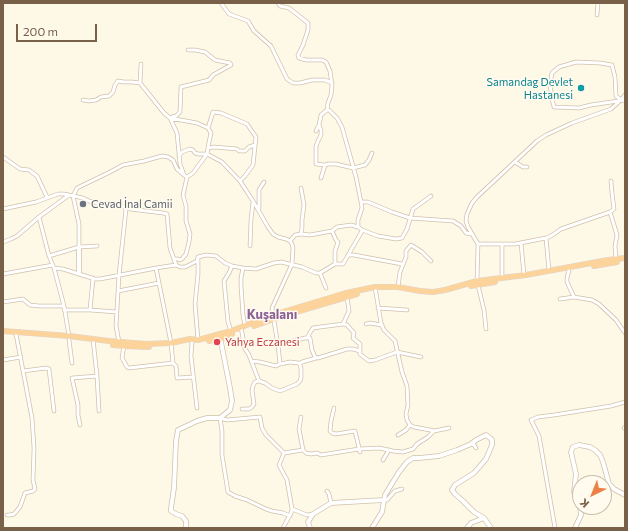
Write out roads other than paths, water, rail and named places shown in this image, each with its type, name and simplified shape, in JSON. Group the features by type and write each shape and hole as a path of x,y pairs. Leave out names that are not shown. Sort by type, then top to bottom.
{"highway":[{"path":"191,340 202,342 273,317 375,288 398,287 420,292 433,292 502,278 625,258"},
{"path":"375,288 427,295 447,293 477,283 519,279 625,262"},
{"path":"3,332 123,344 171,344 219,337 231,331 242,328"}],"street":[{"path":"221,3 229,14 248,21 254,30 271,46 285,72 287,79 293,83 312,80 325,80 332,83"},
{"path":"278,3 280,6 289,8 308,23 308,30 298,55 299,58 306,60 322,60 326,62 330,71 332,83 331,94 327,110 321,115 316,131"},
{"path":"597,15 598,3"},
{"path":"170,118 176,116 180,112 181,87 209,80 213,75 231,65 216,60 205,52 188,50"},
{"path":"576,62 612,65 615,77 616,96 623,100 579,108 554,107 550,84 552,73 558,66 576,62"},
{"path":"140,84 141,64"},
{"path":"83,100 96,100 109,96 113,92 118,81 132,82 140,84 170,118 177,133 180,164 186,176 183,195 186,206 186,221 190,234 186,254 180,260 175,259"},
{"path":"486,329 484,310 477,283 478,244 471,234 466,221 467,214 472,203 476,197 529,148 546,135 572,123 611,109 623,100 625,96"},
{"path":"327,110 329,110 337,118 342,127 353,168 362,208 358,220 358,227"},
{"path":"208,128 213,112 220,113 247,124 256,137 253,165 240,181"},
{"path":"170,118 197,123 208,128 212,133 208,142 207,154 193,173 186,176"},
{"path":"319,125 321,135 316,146 316,164 336,164 353,168 365,165 372,153"},
{"path":"208,148 214,147 245,151 249,147 255,145"},
{"path":"180,156 182,152 190,149 195,153 207,154 222,162 240,181 273,234 290,241 292,244 292,264 287,278 272,308 280,364"},
{"path":"3,242 11,240 17,236 39,216 71,196 77,188 104,176 123,165 162,156 168,157 173,160 177,170 186,176"},
{"path":"3,157 20,169 29,170 37,176 47,197"},
{"path":"515,162 523,167 527,167"},
{"path":"321,178 326,165"},
{"path":"478,244 521,243 546,238 561,229 610,212 614,210 611,181"},
{"path":"259,211 259,190 264,182"},
{"path":"301,188 304,205 301,234"},
{"path":"3,209 36,202 58,194 64,194 83,198 100,204 116,204 126,209 167,214 170,248 176,265"},
{"path":"71,196 79,224 79,273"},
{"path":"290,241 295,235 310,235 332,231 336,227 350,225 378,236 396,239 402,238 407,229 413,209 431,196"},
{"path":"250,246 253,201"},
{"path":"361,202 368,202 410,218 452,221 471,234"},
{"path":"126,209 119,275 116,326 123,344 122,358 127,367 130,368 173,363"},
{"path":"610,212 617,235 616,259"},
{"path":"39,216 64,306 72,363"},
{"path":"3,274 53,267 100,279 156,268 176,265 180,267 185,266 197,261 198,257 206,255 216,256 225,263 243,268 256,269 281,262 302,267 311,272 320,273 334,264 343,264 362,230"},
{"path":"332,231 338,242 335,251 334,264"},
{"path":"546,238 549,271"},
{"path":"521,243 524,275"},
{"path":"502,244 502,278"},
{"path":"398,287 402,264 406,257 406,251 411,245 422,252 431,261"},
{"path":"49,256 79,248 98,246"},
{"path":"348,255 402,264"},
{"path":"198,257 198,274 194,304 198,340"},
{"path":"231,331 228,322 224,281 232,266"},
{"path":"156,268 171,344 173,363 176,366 177,378 193,377"},
{"path":"243,268 241,278 243,314 242,328 245,349 259,381"},
{"path":"569,270 567,282 574,297"},
{"path":"320,273 326,288"},
{"path":"90,310 93,278"},
{"path":"118,291 159,283"},
{"path":"375,288 382,325 384,330 394,342 407,386 407,420 410,425 414,427 434,431 449,428"},
{"path":"343,324 349,311 347,295"},
{"path":"560,299 574,297 592,300 616,320 625,332"},
{"path":"3,302 22,299 30,305 64,306"},
{"path":"378,308 407,310"},
{"path":"64,310 117,312"},
{"path":"366,324 370,323 382,325"},
{"path":"278,345 307,338 313,328 343,324 347,325 354,333 353,338 360,344 360,352"},
{"path":"7,515 14,514 20,507 25,493 35,489 33,480 34,455 32,418 17,333"},
{"path":"219,337 232,401 230,410 220,418"},
{"path":"307,338 310,338 312,350 316,358"},
{"path":"191,340 193,377 197,408"},
{"path":"93,341 99,411"},
{"path":"251,361 276,366 290,362 300,364 302,362 347,349 353,349 360,352 360,354 369,360 375,360 397,352 421,357"},
{"path":"3,360 21,357"},
{"path":"242,409 249,409 254,404 252,386 255,382 259,381 265,383 280,391 297,384 301,378 300,364"},
{"path":"24,371 46,368 49,369 54,411"},
{"path":"80,425 78,405 72,378 97,376"},
{"path":"555,528 539,436 531,420 538,417 611,406 625,402"},
{"path":"334,408 330,431 336,434 355,431 359,451"},
{"path":"186,528 186,521 182,516 171,511 178,430 207,418 220,418 227,420 260,417 262,428 266,435 284,454"},
{"path":"301,417 299,429 303,450 310,454 317,453 321,455 379,448 403,452 413,449 434,431"},
{"path":"220,418 222,431 222,455 228,492 234,496 266,509 290,516"},
{"path":"398,436 410,425"},
{"path":"372,528 382,512 385,495 407,462 413,458 439,456 489,436 492,440 492,445 486,459 474,473 455,485 452,490 474,512 484,518 492,528"},
{"path":"471,444 476,448"},
{"path":"576,475 571,452 573,447 579,445 590,447 600,455 607,475"},
{"path":"413,449 413,458"},
{"path":"284,454 303,450"},
{"path":"383,460 389,450"},
{"path":"283,528 292,509 287,480 279,465 284,454"},
{"path":"612,488 625,495"},
{"path":"292,509 307,515 313,514 331,503 387,500 395,491 402,489"},
{"path":"327,491 331,503"},
{"path":"310,528 308,522 313,514"},
{"path":"574,528 581,515"},
{"path":"467,528 471,523 484,518"}],"place":[{"name":"Samandag Devlet Hastanesi","path":"581,88"},
{"name":"Cevad İnal Camii","path":"83,204"},
{"name":"Yahya Eczanesi","path":"217,342"}],"district":[{"name":"Kuşalanı","path":"272,315"}]}
